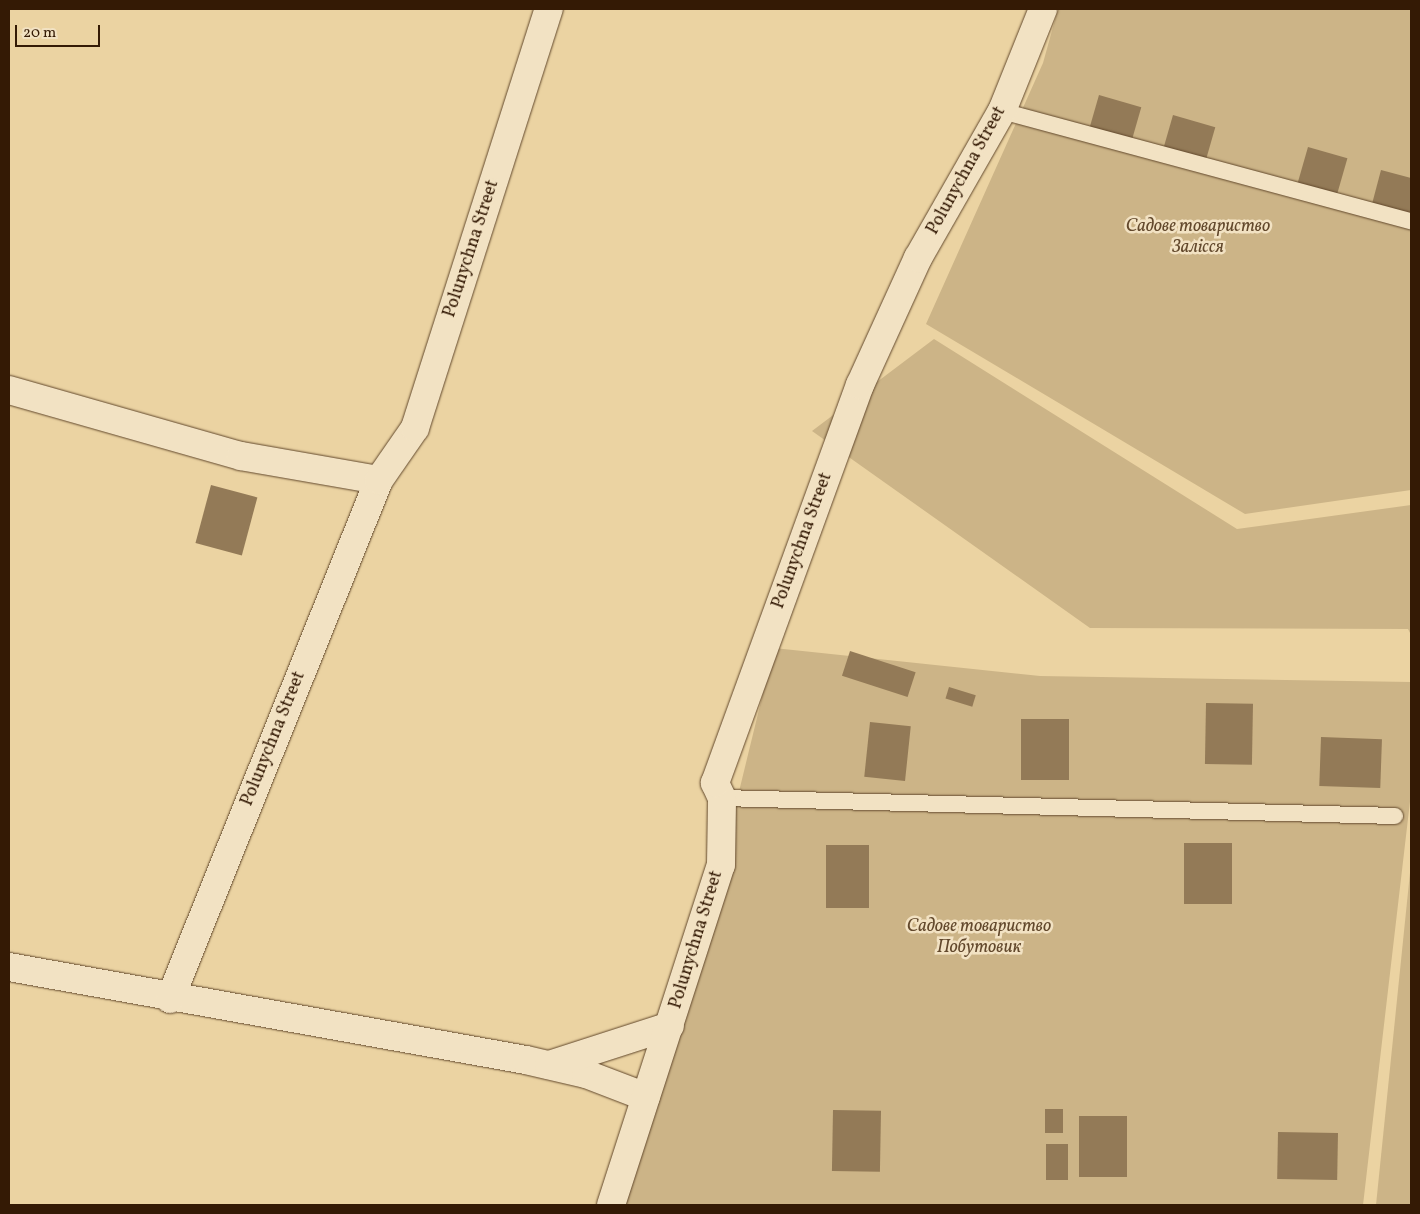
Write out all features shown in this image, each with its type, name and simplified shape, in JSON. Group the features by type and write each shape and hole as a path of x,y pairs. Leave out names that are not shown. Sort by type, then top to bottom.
{"street":[{"name":"Polunychna Street","path":"170,998 379,480 415,428 549,9"},
{"name":"Polunychna Street","path":"611,1205 721,864 722,798 715,783 860,384 918,258 1002,111 1043,9"},
{"path":"9,390 240,456 379,480"},
{"path":"9,967 170,998 549,1065 646,1097"},
{"path":"549,1065 670,1026"}],"lane":[{"path":"1002,111 1411,222"},
{"path":"722,798 1395,816"}],"green space":[{"name":"Садове товариство Залісся","path":"1058,9 1411,9 1411,490 1245,514 926,324 1043,63"},
{"path":"934,339 1237,529 1411,505 1411,635 1408,629 1090,628 812,431"},
{"name":"Садове товариство Побутовик","path":"774,648 1040,676 1411,682 1411,793 1363,1205 625,1205 695,972"},
{"path":"1411,863 1411,1205 1376,1205"}],"building":[{"path":"1099,95 1141,107 1129,149 1087,137"},
{"path":"1173,115 1215,127 1203,169 1161,157"},
{"path":"1308,147 1347,158 1337,195 1298,184"},
{"path":"1381,170 1411,178 1410,214 1372,204"},
{"path":"211,485 257,497 242,555 195,543"},
{"path":"850,651 916,672 908,697 842,676"},
{"path":"949,687 976,695 972,707 945,698"},
{"path":"1206,703 1253,704 1252,765 1205,764"},
{"path":"1021,719 1069,719 1069,780 1021,780"},
{"path":"870,722 911,726 905,781 864,777"},
{"path":"1321,737 1382,739 1380,788 1319,786"},
{"path":"1184,843 1232,843 1232,904 1184,904"},
{"path":"826,845 869,845 869,908 826,908"},
{"path":"1045,1109 1063,1109 1063,1133 1045,1133"},
{"path":"833,1110 881,1111 880,1172 832,1171"},
{"path":"1079,1116 1127,1116 1127,1177 1079,1177"},
{"path":"1278,1132 1338,1133 1337,1180 1277,1179"},
{"path":"1046,1144 1068,1144 1068,1180 1046,1180"}]}
